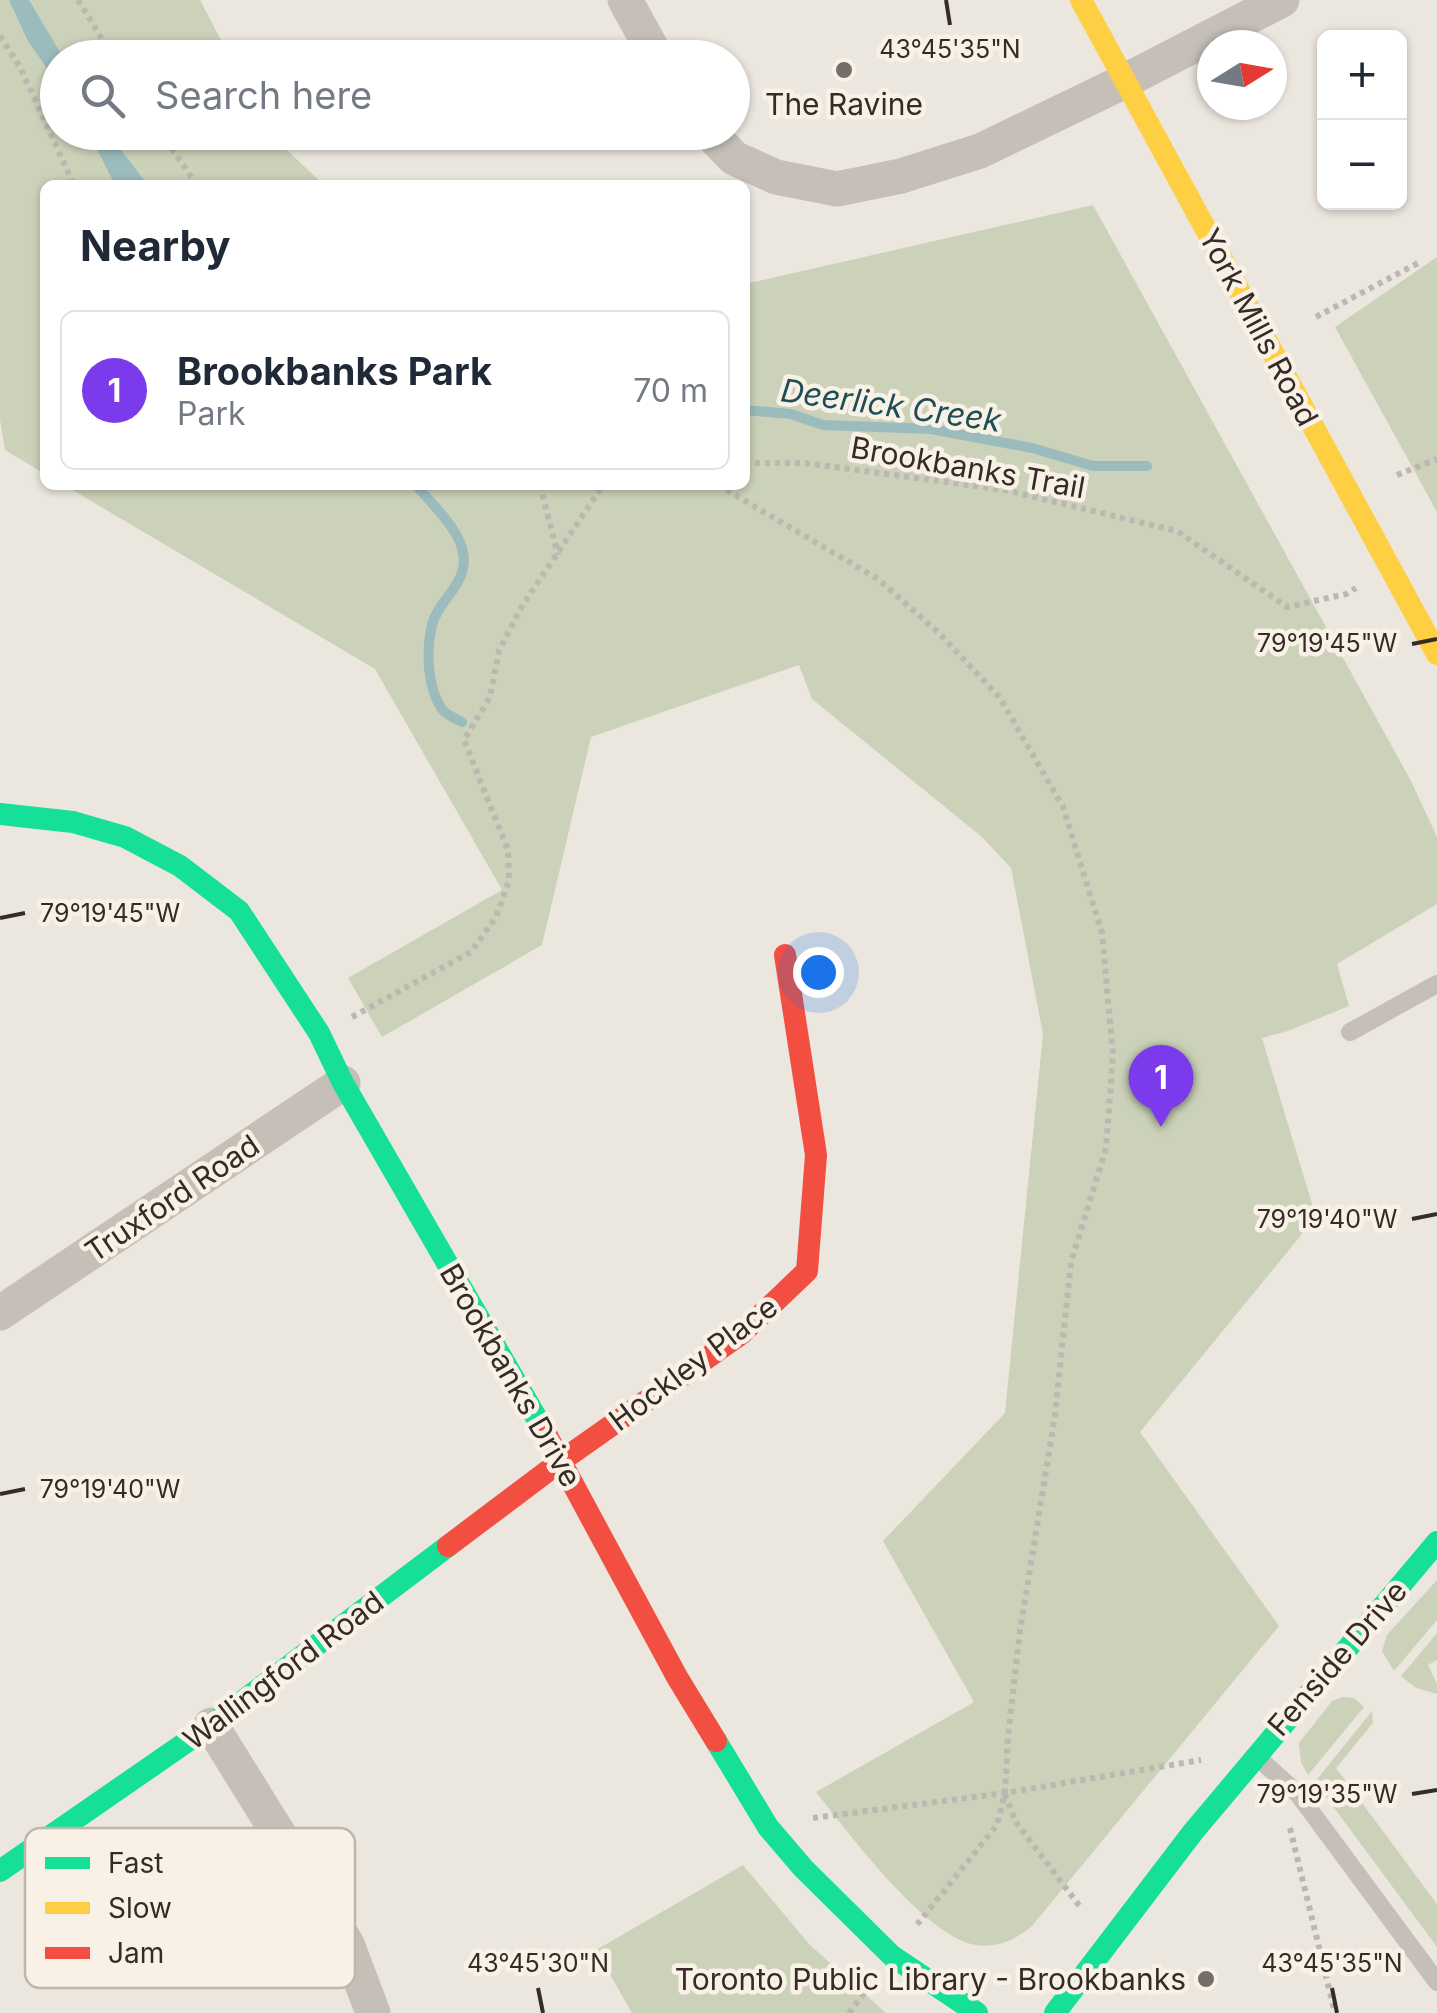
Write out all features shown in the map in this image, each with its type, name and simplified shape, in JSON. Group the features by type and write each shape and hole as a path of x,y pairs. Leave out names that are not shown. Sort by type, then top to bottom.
{"street":[{"name":"York Mills Road","path":"1080,0 1437,654"},
{"path":"726,150 734,158 776,177 836,189 902,176 980,150 1282,0"},
{"path":"627,1 648,40"},
{"name":"Brookbanks Drive","path":"0,814 72,822 125,837 180,866 239,910 319,1033 343,1083 561,1461 677,1677 768,1827 803,1868 892,1956 977,2013"},
{"name":"Hockley Place","path":"561,1461 741,1334 807,1271 816,1156 785,955"},
{"name":"Truxford Road","path":"0,1313 343,1083"},
{"name":"Wallingford Road","path":"62,1828 212,1724 561,1461"},
{"name":"Fenside Drive","path":"1055,2013 1254,1754 1437,1542"},
{"path":"212,1724 276,1828"},
{"name":"Wallingford Road","path":"0,1871 25,1854"},
{"path":"355,1965 373,2013"}],"lane":[{"path":"1350,1032 1437,984"},
{"path":"1254,1754 1298,1794 1437,1982"}],"path":[{"path":"78,0 103,40"},
{"path":"0,36 40,111"},
{"path":"58,150 72,180"},
{"path":"173,150 194,180"},
{"path":"1316,317 1420,262"},
{"path":"1397,475 1437,458"},
{"name":"Brookbanks Trail","path":"750,464 805,464 1005,490 1177,531 1288,606 1346,594 1390,570"},
{"path":"541,490 558,555"},
{"path":"319,1033 471,952 496,917 509,881 508,850 464,740 490,697 499,651 522,606 599,490"},
{"path":"727,490 878,579 939,633 1000,698 1064,807 1102,934 1114,1054 1106,1148 1071,1262 1056,1415 1018,1648 1005,1793 997,1825 892,1956"},
{"path":"768,1827 1201,1760"},
{"path":"1005,1793 1015,1820 1081,1908"},
{"path":"1286,1812 1335,2013"}],"green space":[{"path":"0,0 200,0 221,40 40,40 40,150 287,150 319,180 40,180 40,471 5,450 0,420"},
{"path":"1093,205 1411,781 1437,837 1437,904 1337,964 1349,1006 1262,1038 1316,1217 1140,1432 1279,1626 1032,1926 1006,1942 992,1945 976,1945 956,1938 911,1904 816,1792 974,1702 883,1541 1005,1413 1043,1034 1011,868 982,837 812,699 799,665 591,737 542,945 382,1037 348,978 502,890 375,669 72,490 750,490 750,283"},
{"path":"1437,257 1437,512 1335,327"},
{"path":"1437,1580 1437,1620 1394,1671 1382,1651 1387,1635"},
{"path":"1437,1633 1437,1660 1428,1665 1437,1694 1416,1688 1401,1676"},
{"path":"1354,1698 1364,1707 1308,1775 1301,1762 1299,1743 1332,1701"},
{"path":"1372,1711 1373,1723 1336,1768 1437,1904 1437,1947 1315,1782"},
{"path":"743,1865 810,1945 886,2013 632,2013 596,1950"}],"water":[{"path":"9,0 29,0 53,40 40,40 40,58"},
{"path":"98,150 121,150 144,180 112,180"}],"waterway":[{"name":"Deerlick Creek","path":"750,410 791,414 823,425 931,429 1032,448 1093,466 1147,466"},
{"path":"420,490 448,523 462,548 463,571 432,625 429,657 437,700 446,713 462,722"}],"traffic: fast":[{"path":"0,814 73,822 125,837 180,866 239,911 319,1033 343,1083 547,1436"},
{"path":"1055,2013 1193,1832 1437,1542"},
{"path":"62,1828 211,1725 448,1546"},
{"path":"716,1741 768,1827 803,1868 892,1956 977,2013"},
{"path":"0,1871 25,1854"}],"traffic: slow":[{"path":"1081,0 1437,654"}],"traffic: jam":[{"path":"448,1546 741,1334 807,1271 816,1155 785,955"},
{"path":"547,1436 677,1677 716,1741"}],"place":[{"name":"The Ravine","path":"844,70"},
{"name":"Brookbanks Park","path":"1161,1127"},
{"name":"Toronto Public Library - Brookbanks","path":"1206,1979"}]}
